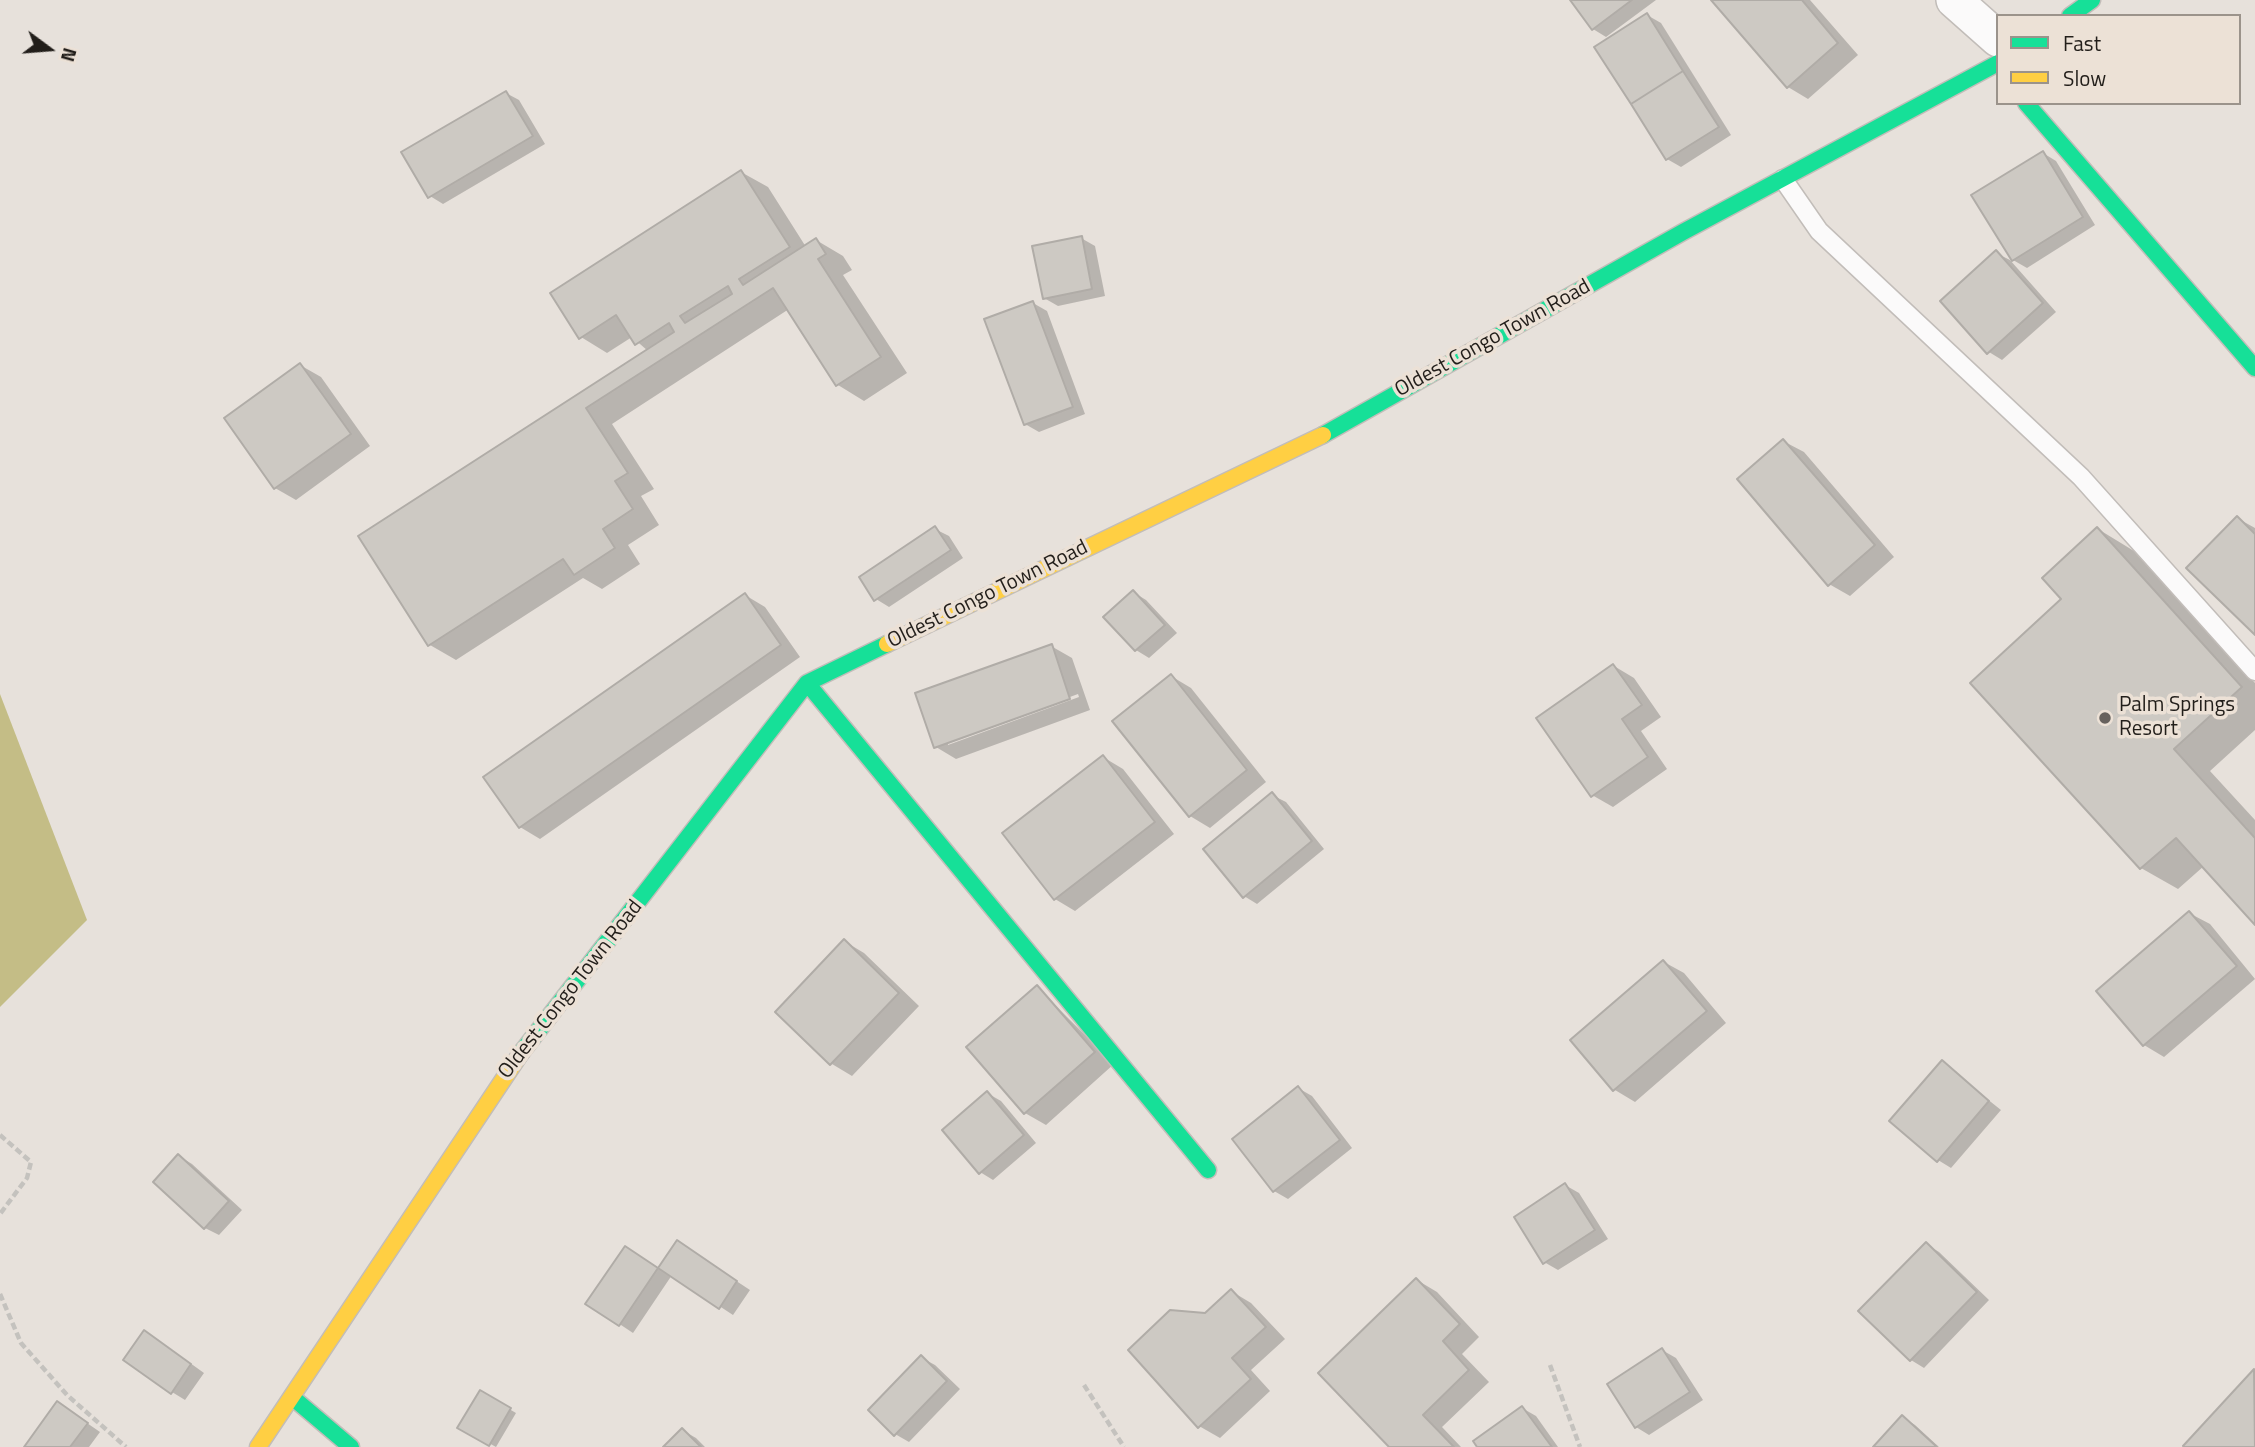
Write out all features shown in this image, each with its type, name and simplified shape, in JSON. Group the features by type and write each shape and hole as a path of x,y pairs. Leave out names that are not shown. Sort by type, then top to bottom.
{"street":[{"path":"1954,0 1996,59"},
{"path":"2073,14 2092,0"},
{"name":"Oldest Congo Town Road","path":"258,1447 508,1070 807,683 1317,438 1996,61"},
{"path":"2028,105 2255,368"},
{"path":"807,683 1208,1170"},
{"path":"292,1397 351,1447"}],"lane":[{"path":"1783,178 1819,231 2081,477 2255,671"}],"path":[{"path":"0,1135 31,1162 27,1178 0,1214"},
{"path":"0,1294 22,1343 67,1395 126,1447"},
{"path":"1550,1365 1580,1447"},
{"path":"1084,1385 1124,1447"}],"shaded area":[{"path":"0,694 87,920 0,1007"}],"building":[{"path":"1570,0 1632,0 1592,30"},
{"path":"1711,0 1802,0 1838,43 1787,88"},
{"path":"1647,13 1683,71 1631,104 1594,47"},
{"path":"1683,71 1719,127 1666,160 1631,104"},
{"path":"506,91 533,136 428,198 401,152"},
{"path":"2043,151 2083,217 2012,261 1971,195"},
{"path":"741,170 790,247 739,279 743,285 816,238 826,254 818,259 881,357 836,386 773,288 586,408 628,473 615,481 633,509 603,529 615,548 574,575 563,559 428,646 358,536 674,332 669,323 635,345 616,315 579,339 550,293","holes":["728,286 732,294 685,323 680,316"]},
{"path":"1082,236 1092,289 1043,299 1032,246"},
{"path":"1996,250 2043,303 1987,354 1940,301"},
{"path":"1033,301 1073,407 1024,425 984,319"},
{"path":"300,363 351,434 274,489 224,418"},
{"path":"1783,439 1875,545 1828,586 1737,479"},
{"path":"2237,516 2255,534 2255,635 2186,568"},
{"path":"935,526 951,550 874,601 859,577"},
{"name":"Palm Springs Resort","path":"2097,527 2242,687 2174,749 2255,838 2255,925 2176,838 2140,869 1970,683 2061,599 2042,578"},
{"path":"1133,590 1165,625 1135,651 1103,617"},
{"path":"745,593 781,645 519,828 483,777"},
{"path":"1052,644 1070,699 934,748 915,693"},
{"path":"1613,664 1642,705 1622,719 1648,757 1591,797 1536,718"},
{"path":"1171,674 1247,770 1189,817 1112,721"},
{"path":"1103,755 1155,822 1054,900 1002,833"},
{"path":"1272,792 1312,841 1243,898 1203,849"},
{"path":"2189,911 2237,966 2143,1046 2096,991"},
{"path":"844,939 899,993 830,1065 775,1012"},
{"path":"1663,960 1707,1011 1613,1091 1570,1040"},
{"path":"1037,985 1095,1052 1024,1114 966,1047"},
{"path":"1942,1060 1989,1101 1937,1162 1889,1121"},
{"path":"1298,1086 1340,1140 1273,1192 1232,1139"},
{"path":"987,1091 1024,1135 979,1174 942,1130"},
{"path":"178,1154 229,1201 204,1229 153,1182"},
{"path":"1565,1183 1595,1230 1543,1264 1514,1217"},
{"path":"677,1240 737,1281 719,1309 658,1268"},
{"path":"1926,1242 1977,1292 1910,1361 1858,1311"},
{"path":"625,1246 658,1268 619,1326 585,1304"},
{"path":"1416,1278 1460,1324 1443,1341 1469,1370 1423,1415 1454,1447 1389,1447 1318,1373"},
{"path":"1231,1289 1266,1327 1232,1358 1251,1379 1198,1428 1128,1350 1170,1310 1205,1313"},
{"path":"144,1330 191,1364 171,1394 123,1360"},
{"path":"1662,1348 1690,1392 1635,1428 1607,1384"},
{"path":"921,1355 947,1381 894,1436 868,1410"},
{"path":"2254,1369 2255,1447 2184,1447 2183,1446"},
{"path":"480,1390 511,1408 489,1446 457,1428"},
{"path":"57,1401 88,1423 70,1447 24,1447"},
{"path":"1522,1406 1552,1447 1477,1447 1473,1441"},
{"path":"1902,1415 1937,1447 1873,1447"},
{"path":"682,1428 701,1447 663,1447"}],"traffic: fast":[{"path":"2073,14 2092,0"},
{"path":"1323,435 1683,232 1996,64"},
{"path":"2028,105 2255,368"},
{"path":"521,1053 807,683 887,644"},
{"path":"807,683 1208,1170"},
{"path":"292,1397 351,1447"}],"traffic: slow":[{"path":"887,644 1323,435"},
{"path":"258,1447 521,1053"}],"place":[{"name":"Palm Springs Resort","path":"2105,718"}]}
